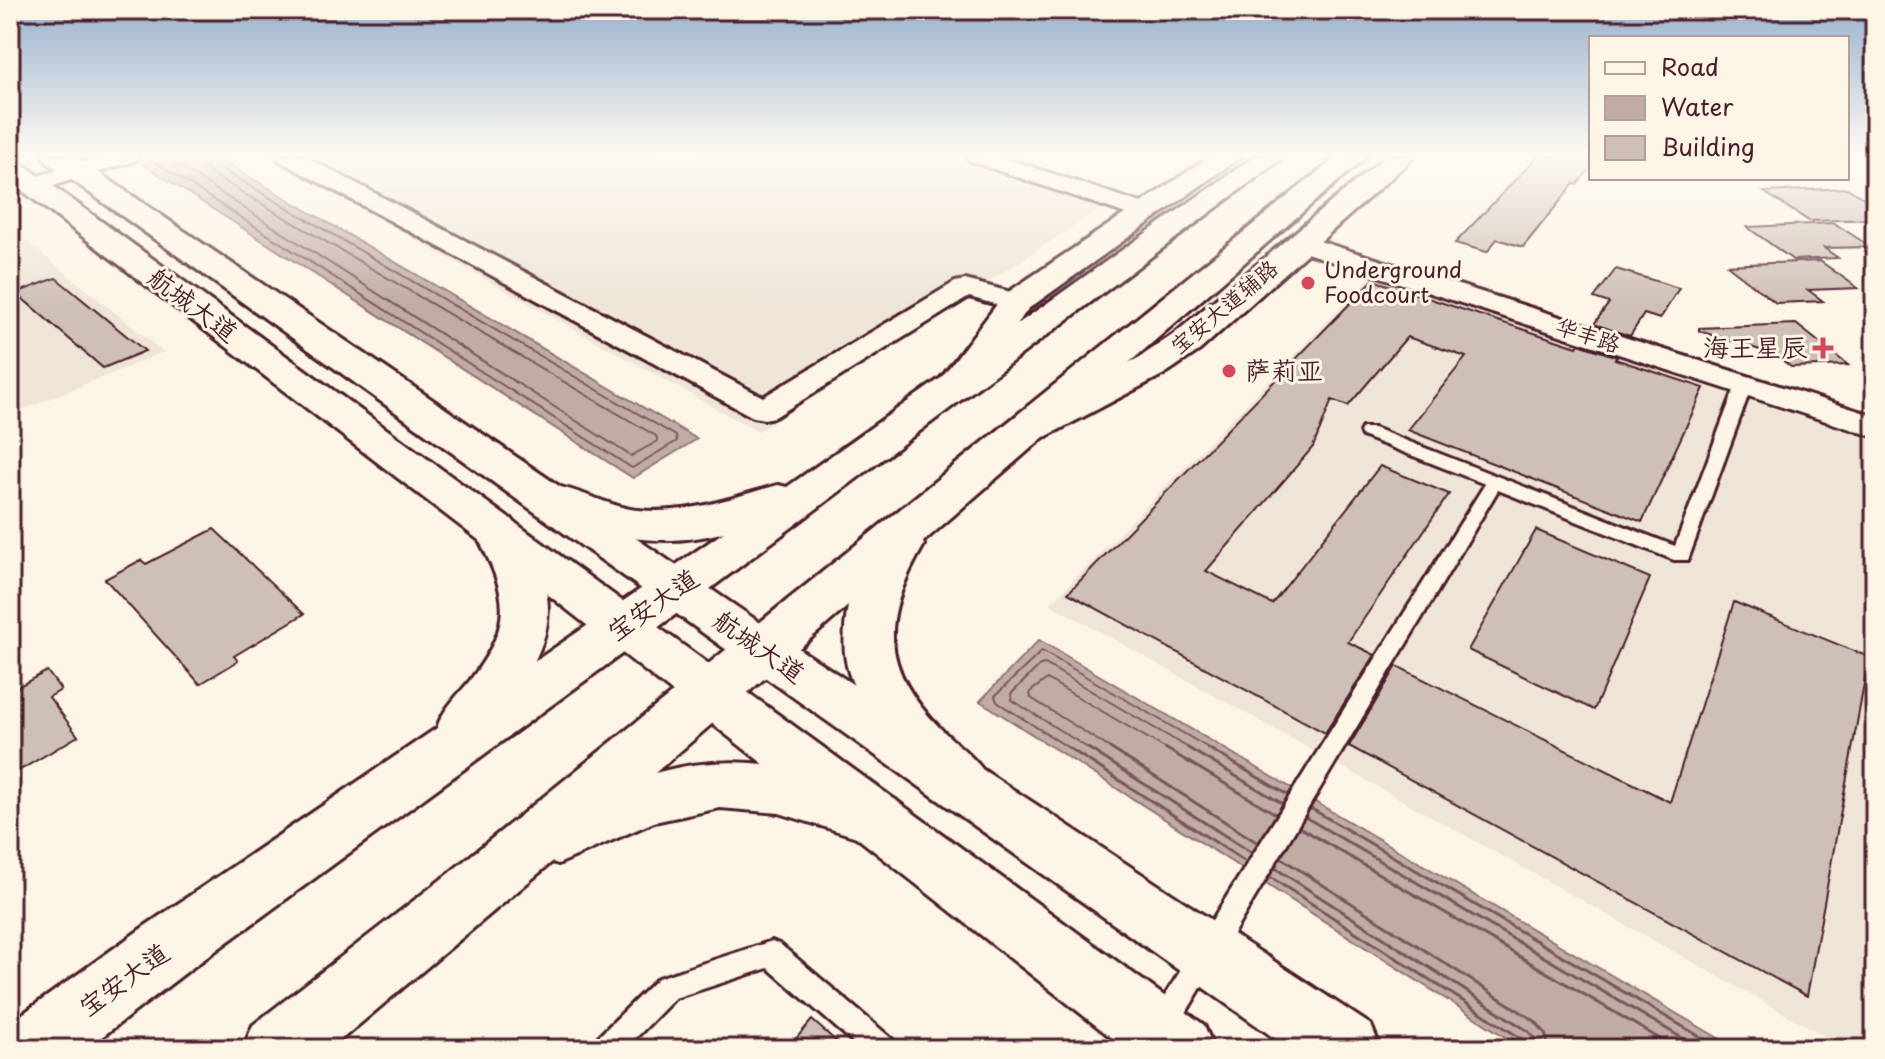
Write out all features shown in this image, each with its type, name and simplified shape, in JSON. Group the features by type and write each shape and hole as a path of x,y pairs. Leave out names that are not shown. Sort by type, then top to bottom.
{"main road":[{"name":"航城大道","path":"116,205 496,530 1169,1041"},
{"name":"航城大道","path":"127,205 763,650 1208,951 1347,1049"},
{"path":"954,386 1016,302 1158,205"},
{"name":"宝安大道","path":"31,1049 167,948 677,589 1204,205"},
{"path":"277,1049 465,898 1295,205"},
{"name":"宝安大道辅路","path":"1027,431 1187,342 1344,205"},
{"path":"546,497 590,517 619,524 677,526 714,521 745,512 842,470"},
{"path":"925,516 891,559 872,600 866,643 875,678 889,707 910,733 963,784"},
{"path":"400,786 459,732 507,665 522,635 526,613 525,593 496,530"},
{"path":"465,898 569,833 646,799 694,786 759,786 797,793 876,818"},
{"path":"10,1047 167,948"}],"street":[{"path":"381,205 764,410 965,288 1016,302"},
{"path":"1125,205 1147,213"},
{"name":"华丰路","path":"1300,243 1875,427"}],"lane":[{"path":"1368,432 1681,555 1744,385"},
{"path":"1169,1041 1208,951 1495,481"},
{"path":"606,1049 667,987 772,954 882,1049"}],"shaded area":[{"path":"353,205 1105,206 758,432"},
{"path":"10,228 164,352 10,415"},
{"path":"1371,277 1875,441 1875,1049 1848,1049 1050,604"}],"water":[{"path":"207,205 298,205 697,439 633,478"},
{"path":"1039,640 1737,1049 1524,1049 980,701"}],"building":[{"path":"1491,205 1557,205 1523,247 1497,239 1487,252 1455,243"},
{"path":"1785,205 1875,205 1875,219 1809,221"},
{"path":"1834,223 1871,247 1824,248 1838,258 1793,260 1747,227"},
{"path":"1820,261 1858,288 1808,290 1823,301 1776,303 1727,265"},
{"path":"1616,269 1679,288 1660,319 1644,314 1630,336 1594,324 1609,303 1594,298"},
{"path":"56,278 145,351 103,368 16,293"},
{"path":"1373,280 1577,347 1579,344 1704,388 1642,522 1408,430 1466,357 1407,337 1348,406 1332,400 1313,447 1206,571 1272,604 1380,466 1449,494 1348,642 1375,655 1325,733 1068,593"},
{"path":"1796,324 1848,365 1791,367 1776,355 1699,331 1699,328"},
{"path":"214,529 304,614 234,656 238,661 200,684 105,579 141,560 146,564"},
{"path":"1536,530 1650,578 1594,710 1468,650"},
{"path":"1734,602 1869,657 1807,996 1349,746 1397,666 1670,802"},
{"path":"47,671 61,690 49,697 78,736 10,776 10,691"},
{"path":"812,1020 845,1049 787,1049"}],"place":[{"name":"Underground Foodcourt","path":"1308,283"},
{"name":"海王星辰","path":"1823,348"},
{"name":"萨莉亚","path":"1229,371"}]}
